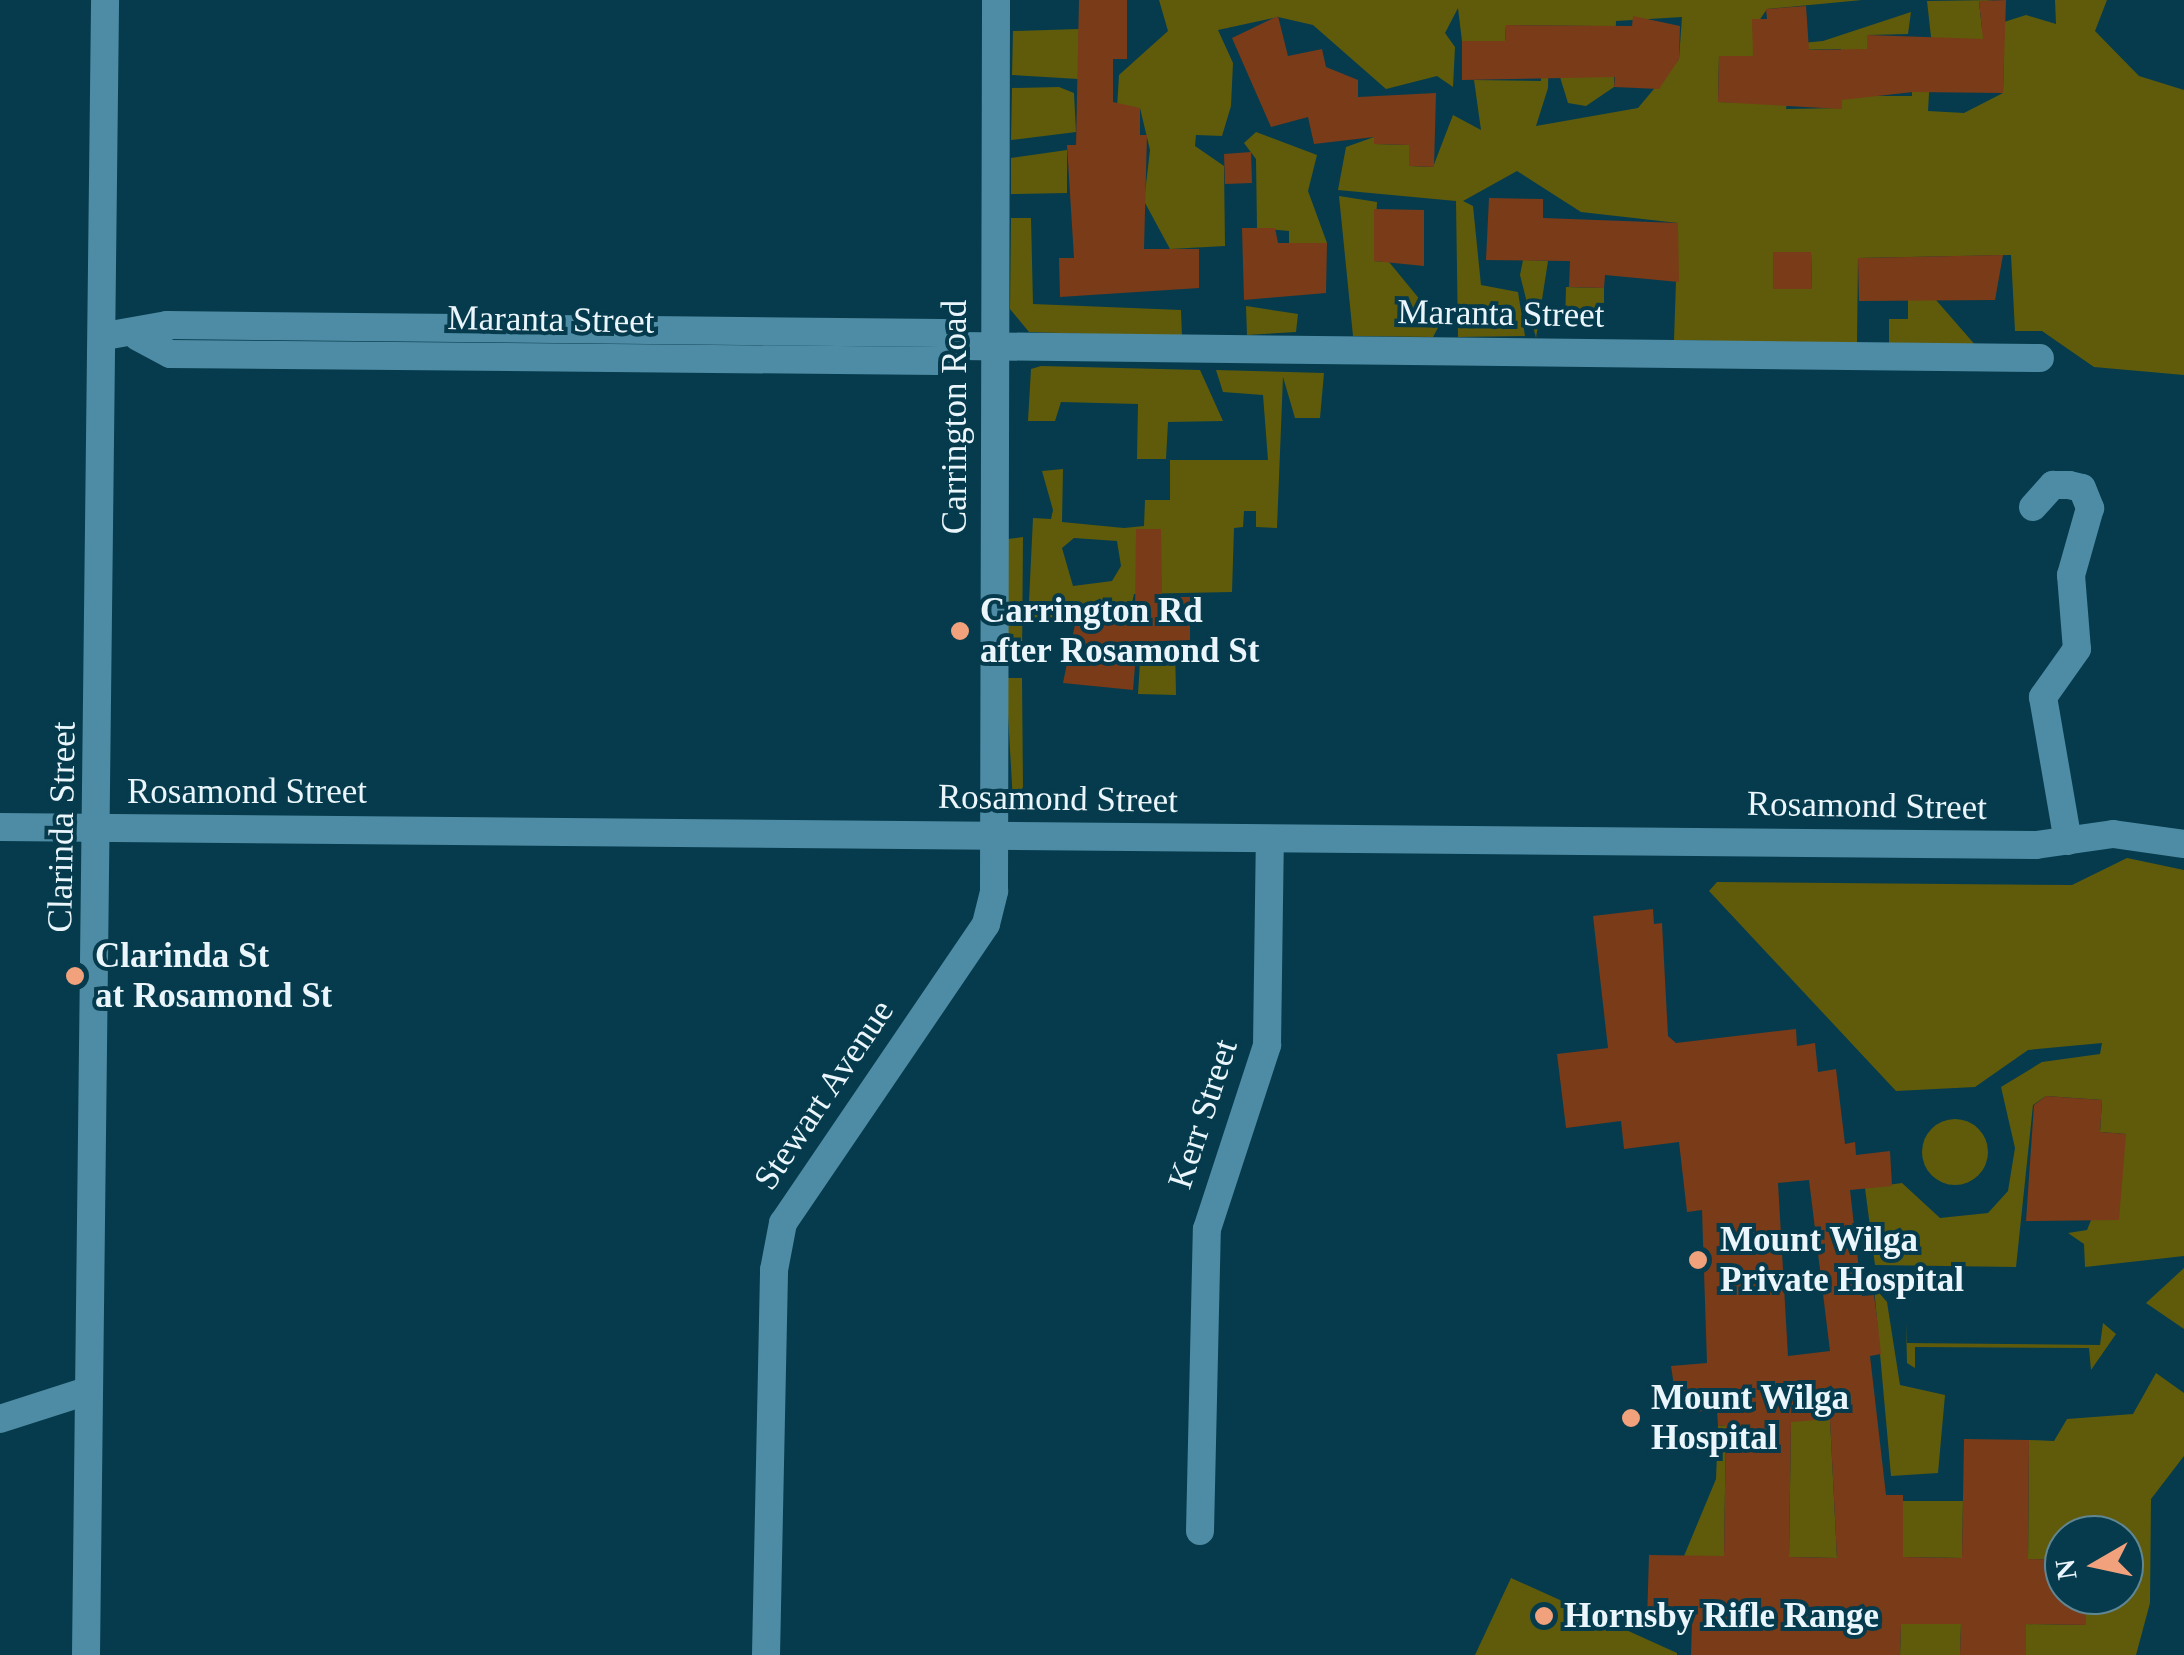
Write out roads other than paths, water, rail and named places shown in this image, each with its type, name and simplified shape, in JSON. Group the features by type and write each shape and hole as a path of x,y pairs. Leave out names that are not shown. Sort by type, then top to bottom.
{"street":[{"name":"Clarinda Street","path":"86,1655 100,828 106,0"},
{"name":"Carrington Road","path":"991,835 996,0"},
{"name":"Maranta Street","path":"105,336 138,337 170,354 939,361 961,346 993,346 2040,358"},
{"path":"2033,508 2053,486 2069,485 2082,488 2090,508 2070,575 2077,649 2043,697 2068,841"},
{"name":"Rosamond Street","path":"0,827 1270,841 2068,841 2114,834 2184,844"},
{"name":"Stewart Avenue","path":"766,1655 774,1270 783,1223 986,924 991,835"},
{"name":"Kerr Street","path":"1200,1531 1207,1229 1267,1044 1270,841"},
{"path":"0,1419 88,1390"}],"place":[{"name":"Carrington Rd after Rosamond St","path":"960,631"},
{"name":"Clarinda St at Rosamond St","path":"75,976"},
{"name":"Mount Wilga Private Hospital","path":"1698,1260"},
{"name":"Mount Wilga Hospital","path":"1631,1418"},
{"name":"Hornsby Rifle Range","path":"1544,1616"}]}
